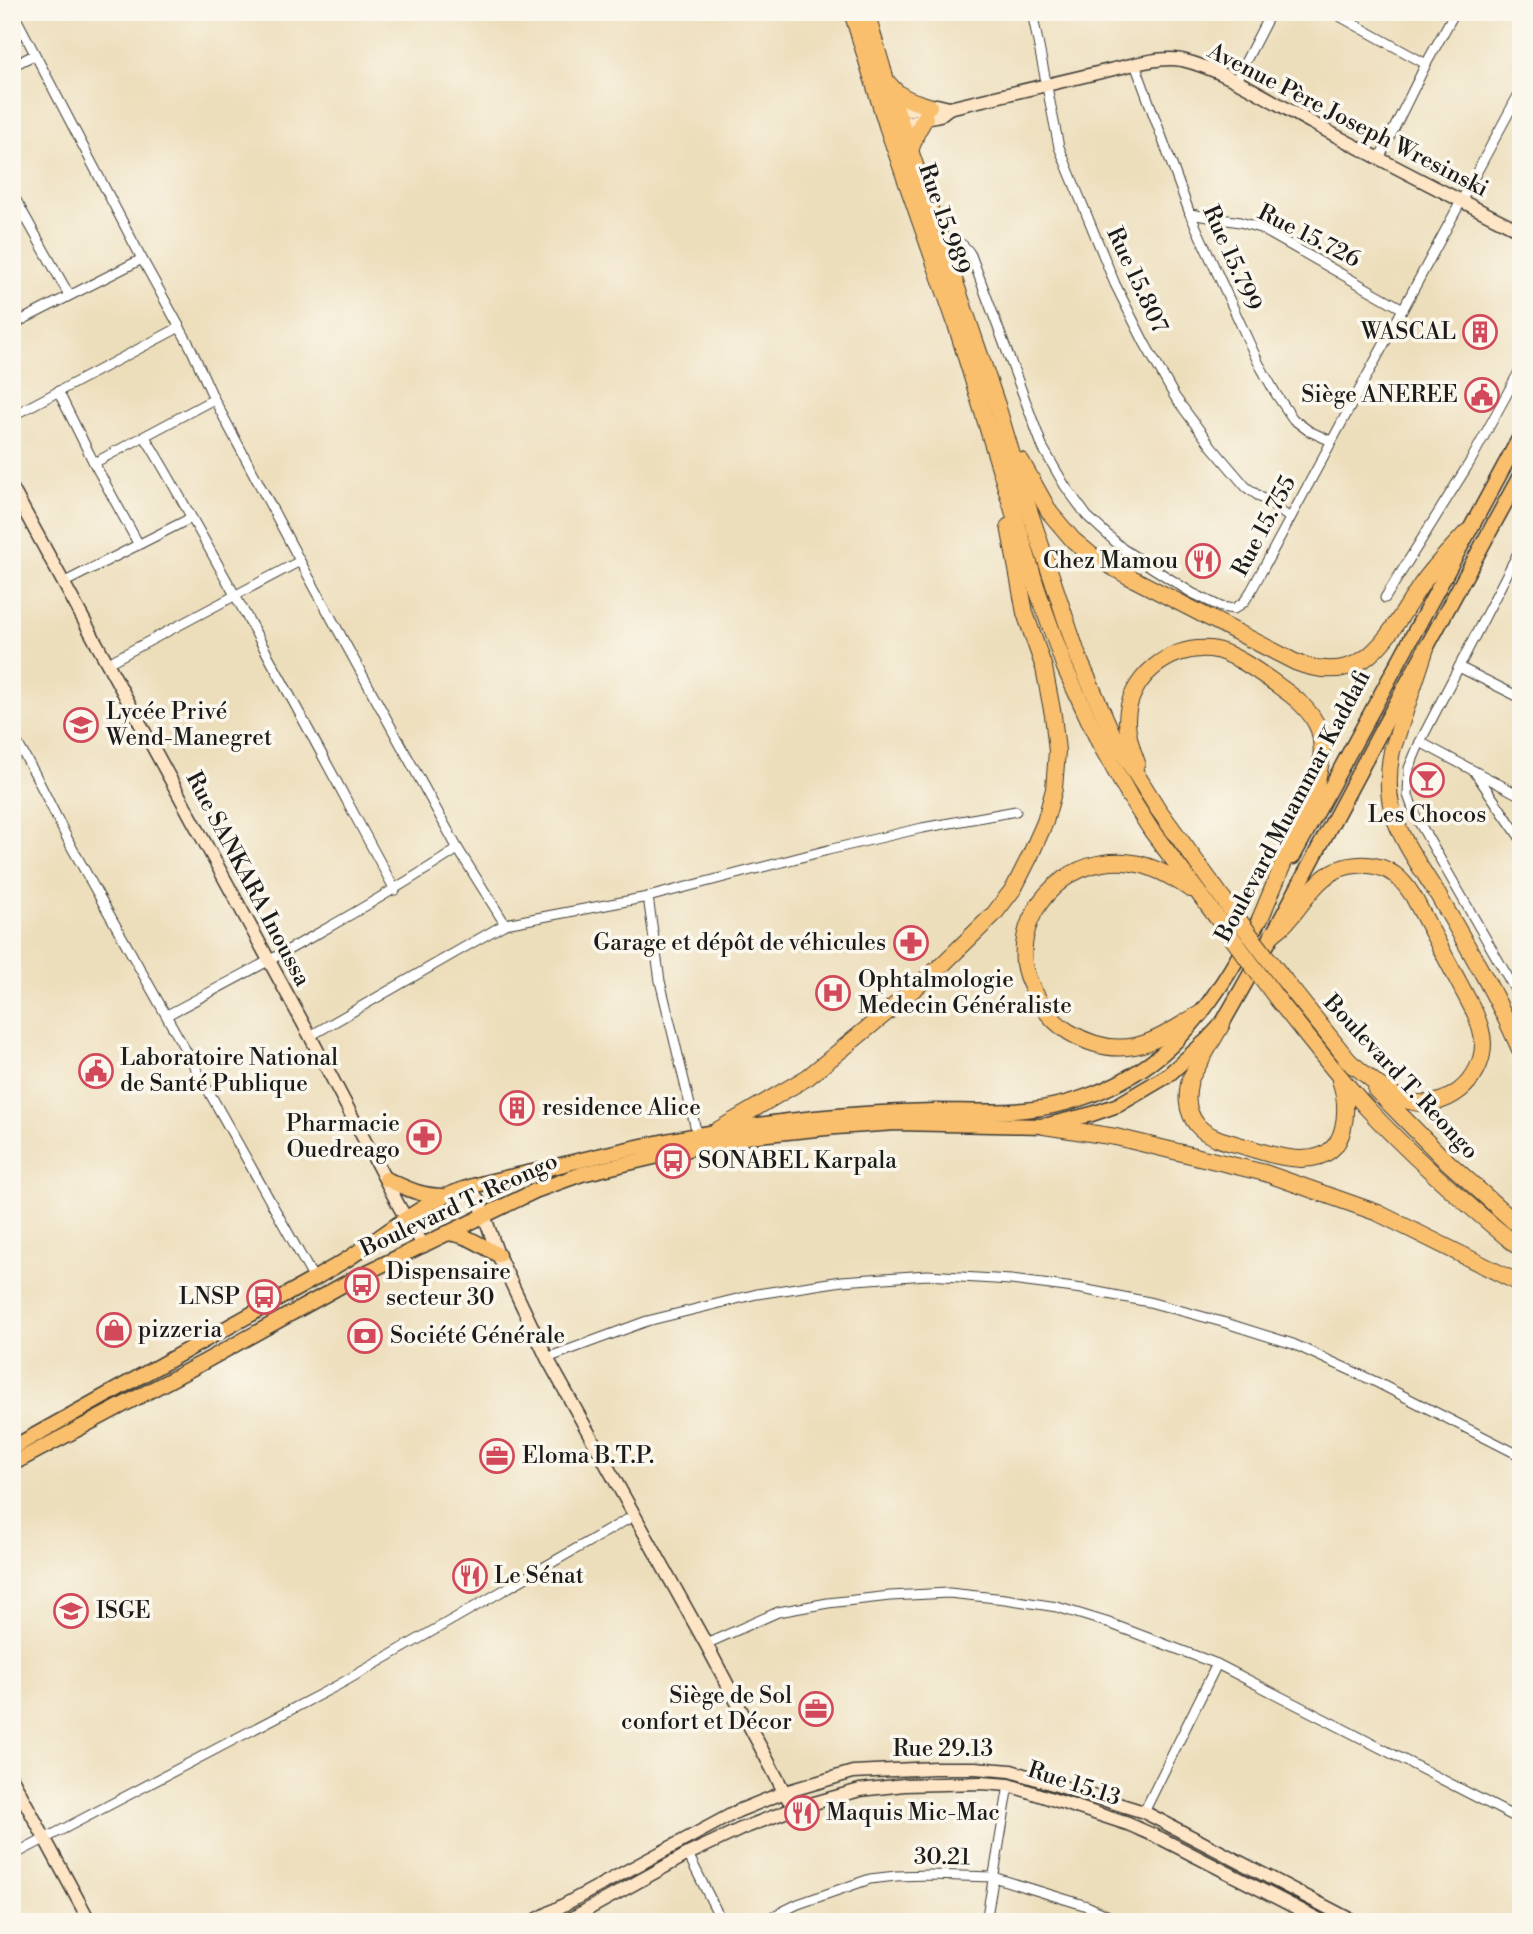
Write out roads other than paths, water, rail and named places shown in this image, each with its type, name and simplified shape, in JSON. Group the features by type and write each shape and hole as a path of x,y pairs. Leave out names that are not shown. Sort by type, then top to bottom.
{"highway":[{"name":"Rue 15.989","path":"852,12 892,118 992,441"},
{"path":"866,12 886,80 892,118 910,151 941,238 1079,659 1115,740 1158,809"},
{"path":"886,80 894,90 927,112 910,151"},
{"path":"992,441 1048,624 1098,742 1151,830 1278,1000 1368,1109 1480,1216 1521,1249"},
{"path":"719,1130 808,1077 942,965 994,914 1014,888 1045,822 1054,789 1057,751 1053,715 1044,668 1025,613 992,441"},
{"path":"1009,441 1050,513 1073,540 1091,555 1162,594 1311,668 1344,668 1376,651 1422,584 1467,532"},
{"path":"1426,648 1392,751 1388,789 1392,811 1399,830 1510,1025 1521,1052"},
{"path":"1158,809 1142,778 1131,745 1127,721 1131,701 1142,678 1167,658 1195,650 1212,649 1231,656 1294,697 1312,716 1322,746 1321,765 1315,788 1260,919"},
{"name":"Boulevard T. Reongo","path":"1158,809 1232,911 1346,1059 1440,1155 1521,1228"},
{"path":"1201,1013 1152,1041 1133,1046 1114,1048 1084,1041 1059,1026 1041,1007 1024,966 1024,950 1030,918 1048,893 1069,874 1098,863 1132,863 1159,870 1202,899"},
{"path":"1273,934 1287,922 1324,878 1344,867 1363,865 1386,870 1403,882 1413,896 1482,1030 1479,1067 1474,1077 1455,1094 1434,1102 1416,1103 1395,1095 1346,1059"},
{"path":"1222,1024 1191,1079 1187,1098 1190,1115 1207,1134 1265,1153 1307,1159 1319,1157 1331,1151 1342,1132 1346,1101 1338,1075"},
{"path":"1044,1126 1116,1137 1265,1173 1378,1213 1521,1283"}],"main road":[{"name":"Avenue Père Joseph Wresinski","path":"892,118 927,112 940,115 949,108 1135,64 1179,59 1235,82 1521,231"},
{"name":"Boulevard Muammar Kaddafi","path":"1024,1110 1067,1102 1133,1075 1158,1058 1201,1013 1260,919 1521,435"},
{"name":"Boulevard Muammar Kaddafi","path":"1092,1114 1118,1105 1167,1076 1222,1024 1521,474"},
{"name":"Rue SANKARA Inoussa","path":"12,488 406,1218 424,1245"},
{"name":"Boulevard T. Reongo","path":"12,1448 314,1279 406,1218 446,1196 471,1187 595,1156 719,1130 816,1118 889,1113 1024,1110"},
{"name":"Boulevard T. Reongo","path":"12,1464 357,1277 535,1191 582,1174 758,1135 897,1123 1044,1126 1092,1114"},
{"path":"386,1179 413,1192 428,1196 446,1196"},
{"path":"471,1187 498,1255 547,1358 706,1644 793,1809"},
{"path":"446,1233 472,1239 498,1255"},
{"name":"Rue 29.13","path":"532,1922 727,1816 785,1792 853,1772 935,1768 1011,1771 1144,1812 1355,1922"},
{"path":"12,1778 90,1922"},
{"name":"Rue 15.13","path":"565,1922 688,1854 741,1829 793,1809 860,1790 951,1783 1009,1785 1128,1824 1310,1918 1324,1922"}],"street":[{"path":"13,12 190,346 214,399 300,561 458,849 505,924"},
{"name":"Rue 15.807","path":"1032,12 1059,147 1115,284 1150,353 1175,397 1246,487 1290,517"},
{"path":"1235,82 1271,12"},
{"path":"1332,12 1426,64"},
{"path":"1379,159 1455,12"},
{"path":"12,66 34,55"},
{"name":"Rue 15.799","path":"1135,64 1191,214 1259,364 1293,419 1309,431 1331,441"},
{"name":"Rue 15.755","path":"941,238 965,245 971,255 1043,448 1065,486 1087,516 1123,549 1192,593 1221,607 1234,609 1244,602 1251,591 1521,90"},
{"path":"12,192 69,295"},
{"name":"Rue 15.726","path":"1191,214 1260,228 1403,309"},
{"path":"12,325 142,258"},
{"path":"12,416 180,327"},
{"path":"1385,598 1470,463 1521,368"},
{"path":"58,391 139,545"},
{"path":"94,463 214,399"},
{"path":"145,437 236,594 395,890"},
{"path":"63,583 191,518"},
{"path":"1520,999 1423,828 1408,795 1409,768 1420,742 1521,547"},
{"path":"108,663 300,561"},
{"path":"1459,667 1521,698"},
{"path":"12,734 71,846 314,1279"},
{"path":"1420,742 1521,796"},
{"path":"1475,772 1521,839"},
{"path":"310,1037 505,924 648,897 922,828 1016,811"},
{"path":"167,1015 395,890 458,849"},
{"path":"648,897 660,981 697,1134"},
{"path":"1520,999 1521,982"},
{"path":"547,1358 647,1321 757,1294 842,1281 927,1275 1011,1280 1082,1289 1149,1302 1293,1344 1376,1382 1521,1456"},
{"path":"12,1856 340,1684 635,1514"},
{"path":"706,1644 778,1612 841,1601 949,1593 1057,1607 1106,1622 1217,1664 1521,1820"},
{"path":"1144,1812 1217,1664"},
{"path":"986,1922 1009,1785"},
{"path":"688,1854 722,1922"},
{"name":"30.21","path":"761,1922 798,1904 870,1879 896,1875 993,1877 1087,1906 1122,1922"},
{"path":"1310,1918 1319,1903"}],"place":[{"name":"WASCAL","path":"1480,332"},
{"name":"Siège ANEREE","path":"1482,395"},
{"name":"Chez Mamou","path":"1203,561"},
{"name":"Lycée Privé Wend-Manegret","path":"81,725"},
{"name":"Les Chocos","path":"1427,780"},
{"name":"Garage et dépôt de véhicules","path":"911,943"},
{"name":"Ophtalmologie Medecin Généraliste","path":"833,993"},
{"name":"Laboratoire National de Santé Publique","path":"96,1071"},
{"name":"residence Alice","path":"517,1108"},
{"name":"Pharmacie Ouedreago","path":"424,1137"},
{"name":"SONABEL Karpala","path":"673,1161"},
{"name":"Dispensaire secteur 30","path":"362,1285"},
{"name":"LNSP","path":"264,1297"},
{"name":"pizzeria","path":"114,1330"},
{"name":"Société Générale","path":"365,1336"},
{"name":"Eloma B.T.P.","path":"497,1456"},
{"name":"Le Sénat","path":"470,1576"},
{"name":"ISGE","path":"71,1611"},
{"name":"Siège de Sol confort et Décor","path":"816,1709"},
{"name":"Maquis Mic-Mac","path":"802,1813"}]}
